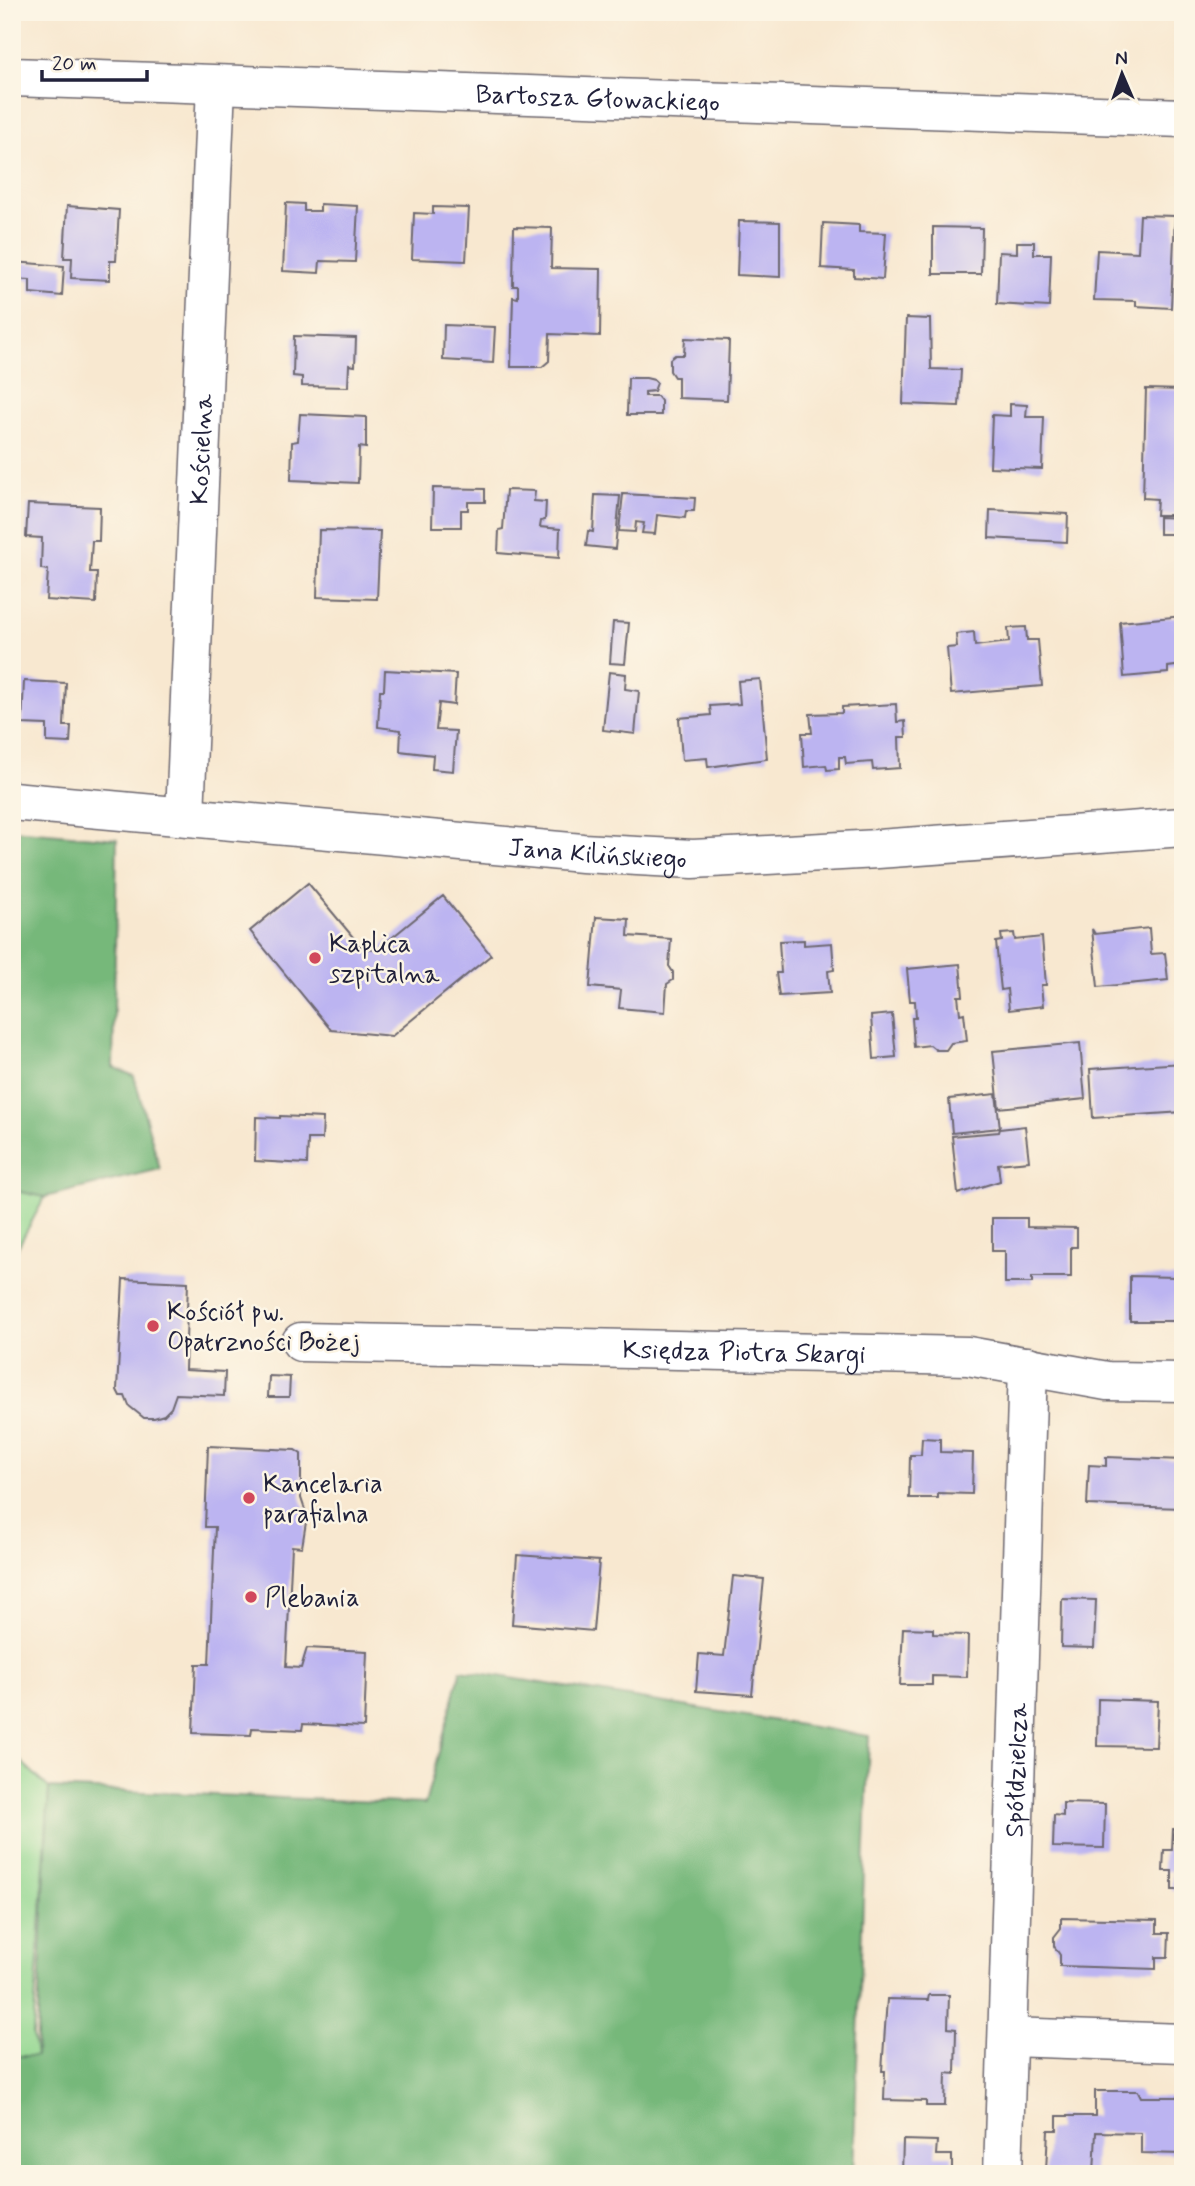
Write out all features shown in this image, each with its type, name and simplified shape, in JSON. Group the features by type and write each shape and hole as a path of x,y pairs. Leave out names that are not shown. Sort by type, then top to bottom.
{"street":[{"name":"Bartosza Głowackiego","path":"12,77 1183,118"},
{"name":"Kościelna","path":"185,815 216,85"},
{"name":"Jana Kilińskiego","path":"12,801 582,853 693,859 1183,827"},
{"name":"Księdza Piotra Skargi","path":"301,1342 968,1356 1107,1381 1183,1382"},
{"name":"Spółdzielcza","path":"1003,2174 1028,1366"},
{"path":"1008,2037 1183,2043"}],"green space":[{"path":"12,830 117,839 113,1067 134,1076 160,1169 45,1197 12,1190"},
{"path":"12,1190 45,1197 12,1258"},
{"path":"461,1670 869,1736 853,2174 12,2174 12,2056 36,2056 49,1788 425,1804"},
{"path":"12,1753 49,1788 33,2035 36,2057 12,2056"}],"building":[{"path":"286,203 304,204 304,211 320,211 320,204 358,206 355,262 320,261 319,273 283,271"},
{"path":"67,206 119,210 116,261 110,261 110,280 71,278 72,258 64,258"},
{"path":"433,207 469,208 466,261 412,259 414,213 433,214"},
{"path":"1140,215 1175,216 1171,308 1136,306 1136,301 1094,300 1097,250 1138,252"},
{"path":"739,221 780,222 780,277 737,275"},
{"path":"823,223 859,225 859,232 886,233 883,279 854,277 854,270 821,268"},
{"path":"514,227 552,228 551,268 601,269 600,336 550,334 549,361 542,367 511,367 513,297 518,298 518,286 513,286"},
{"path":"933,227 982,228 981,274 933,274"},
{"path":"1017,242 1034,242 1034,254 1051,254 1049,307 997,304 999,252 1017,253"},
{"path":"13,262 64,266 62,296 30,293 30,280 12,279"},
{"path":"906,318 930,319 931,369 961,370 959,406 903,404"},
{"path":"444,325 495,327 493,363 443,360"},
{"path":"294,336 356,338 355,366 349,365 348,387 302,386 302,377 293,376"},
{"path":"685,338 729,340 727,400 678,398 678,377 674,377 670,371 670,359 675,355 684,355"},
{"path":"628,378 646,378 657,383 654,391 645,392 645,396 657,396 661,401 661,415 627,415"},
{"path":"1146,389 1183,390 1183,515 1156,515 1157,499 1143,498"},
{"path":"1010,404 1027,405 1026,417 1044,417 1042,469 990,467 992,415 1010,416"},
{"path":"300,414 366,417 366,448 359,447 358,483 291,480 292,442 298,441"},
{"path":"433,488 485,489 485,502 468,502 468,510 461,510 461,527 432,527"},
{"path":"506,490 535,491 534,501 546,502 545,520 541,521 540,527 560,529 559,558 498,553"},
{"path":"623,494 695,498 694,511 686,511 685,518 657,515 655,534 642,533 644,523 636,522 635,532 619,531"},
{"path":"595,495 620,496 615,549 586,546 588,531 593,532"},
{"path":"28,504 100,507 99,541 92,541 90,572 97,572 96,603 46,600 48,570 41,569 42,538 26,537"},
{"path":"990,510 1068,514 1067,542 989,538"},
{"path":"1159,517 1183,518 1183,534 1159,534"},
{"path":"319,530 380,531 377,599 317,597"},
{"path":"12,616 17,617 17,643 12,642"},
{"path":"1183,616 1183,665 1168,667 1168,673 1124,677 1120,622"},
{"path":"613,622 629,623 625,664 610,663"},
{"path":"1026,627 1027,640 1038,640 1042,686 951,694 947,648 957,647 956,634 974,632 975,646 1009,642 1008,628"},
{"path":"385,670 456,674 454,705 439,703 436,730 456,731 453,771 432,769 433,755 400,751 401,730 378,727 380,690 384,690"},
{"path":"609,672 626,674 625,689 639,691 635,734 603,730"},
{"path":"760,679 767,759 708,767 707,758 682,760 679,718 711,715 710,706 740,704 738,681"},
{"path":"24,681 66,683 64,726 71,726 70,743 47,742 47,725 22,724"},
{"path":"896,704 897,722 905,721 906,737 899,737 900,768 873,770 872,762 846,764 845,757 839,757 839,769 827,770 826,765 804,767 802,733 812,733 810,714 842,713 842,707"},
{"path":"308,883 362,948 378,949 443,896 491,955 392,1036 331,1030 250,931"},
{"path":"596,917 629,919 628,936 671,939 669,966 673,972 673,980 667,984 665,1012 619,1008 621,990 590,987"},
{"path":"1149,928 1151,954 1165,953 1168,980 1098,987 1092,929 1095,934"},
{"path":"1014,933 1015,940 1042,937 1046,985 1041,985 1043,1006 1009,1010 1007,989 1001,990 996,942 1002,941 1001,934"},
{"path":"804,940 804,945 832,943 834,970 828,971 830,993 779,996 776,973 781,973 779,941"},
{"path":"960,964 963,996 958,996 960,1014 964,1013 967,1041 951,1043 946,1050 936,1050 930,1045 914,1047 912,1018 916,1018 915,1001 910,1001 907,969"},
{"path":"892,1014 896,1057 874,1059 871,1016"},
{"path":"1080,1043 1085,1099 999,1108 993,1051"},
{"path":"1183,1063 1183,1112 1093,1118 1090,1069"},
{"path":"996,1094 1000,1128 952,1133 949,1099"},
{"path":"256,1117 323,1118 322,1139 308,1139 307,1164 255,1161"},
{"path":"1025,1126 1029,1161 998,1164 1000,1181 958,1194 952,1136 999,1132 1000,1129"},
{"path":"992,1218 1027,1218 1027,1227 1077,1228 1077,1247 1071,1247 1071,1277 1032,1277 1032,1283 1005,1283 1005,1251 992,1251"},
{"path":"1130,1276 1177,1277 1177,1321 1130,1321"},
{"name":"Kościół pw. Opatrzności Bożej","path":"123,1279 188,1282 185,1370 225,1372 224,1396 176,1394 171,1408 164,1415 144,1418 129,1406 125,1396 120,1396 117,1390"},
{"path":"269,1376 290,1377 289,1397 268,1397"},
{"path":"922,1438 940,1439 940,1452 973,1453 972,1494 938,1493 938,1498 909,1498 910,1455 921,1455"},
{"name":"Plebania","path":"208,1446 295,1450 301,1454 301,1498 307,1516 302,1547 292,1546 286,1667 301,1668 307,1648 367,1651 364,1727 303,1724 302,1730 252,1728 251,1735 193,1733 196,1664 209,1664 215,1527 205,1527"},
{"path":"1106,1457 1183,1460 1183,1508 1087,1505 1089,1465 1106,1466"},
{"path":"517,1555 599,1561 593,1631 512,1624"},
{"path":"733,1576 764,1579 752,1695 696,1691 699,1654 724,1656"},
{"path":"1062,1599 1096,1600 1094,1648 1061,1647"},
{"path":"903,1628 933,1629 933,1634 968,1635 967,1677 932,1676 932,1685 900,1685"},
{"path":"1098,1699 1158,1701 1156,1747 1097,1746"},
{"path":"1063,1803 1105,1804 1104,1848 1053,1847 1054,1815 1063,1816"},
{"path":"1173,1829 1183,1829 1183,1890 1172,1890 1172,1871 1163,1871 1164,1850 1172,1850"},
{"path":"1061,1918 1157,1920 1157,1933 1169,1933 1168,1957 1156,1957 1156,1969 1060,1966 1060,1955 1054,1946 1054,1937 1061,1928"},
{"path":"929,1995 949,1995 948,2028 956,2029 955,2074 946,2073 945,2106 926,2106 926,2101 884,2100 885,2071 882,2071 887,1999 928,2000"},
{"path":"1095,2091 1138,2091 1141,2097 1183,2097 1183,2154 1141,2153 1141,2133 1096,2132 1094,2174 1046,2171 1048,2130 1057,2130 1057,2116 1095,2116"},
{"path":"903,2140 937,2141 936,2155 952,2155 952,2174 902,2174"}],"place":[{"name":"Kaplica szpitalna","path":"315,958"},
{"name":"Kościół pw. Opatrzności Bożej","path":"153,1326"},
{"name":"Kancelaria parafialna","path":"249,1498"},
{"name":"Plebania","path":"251,1597"}]}
